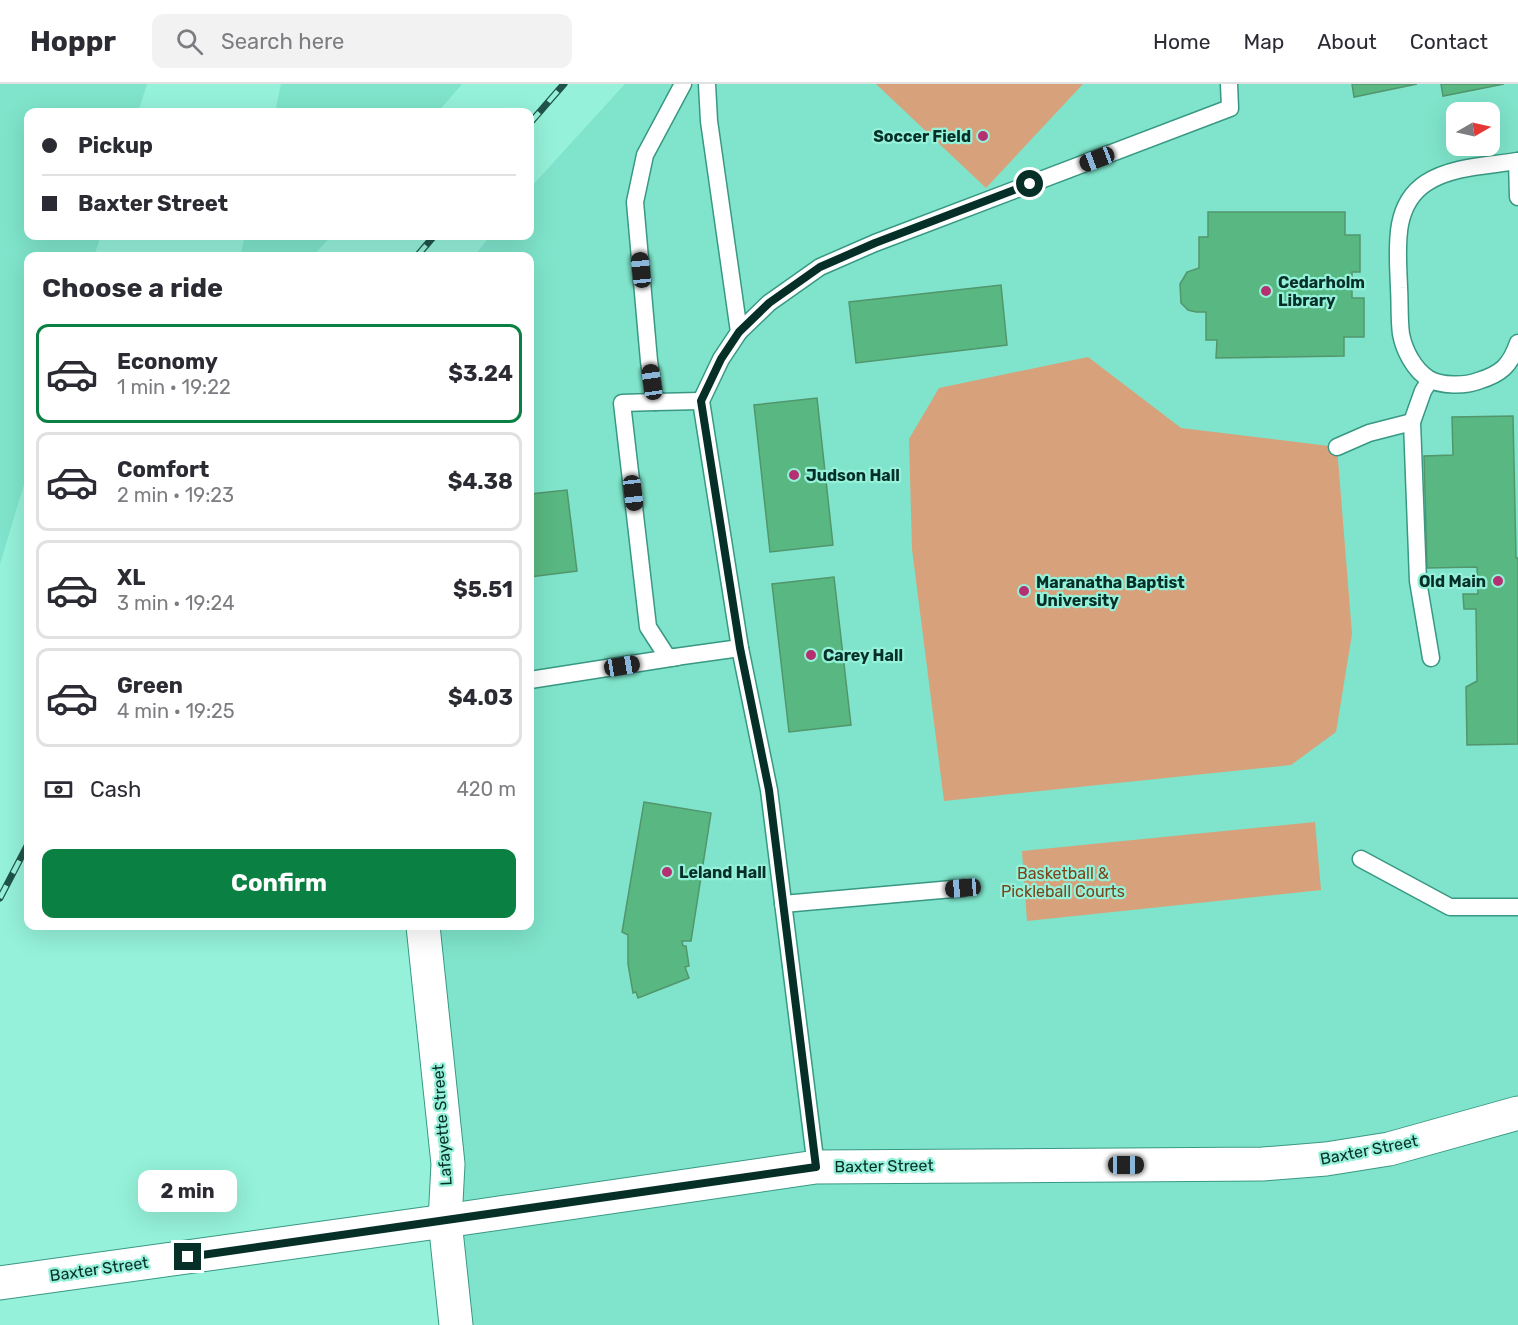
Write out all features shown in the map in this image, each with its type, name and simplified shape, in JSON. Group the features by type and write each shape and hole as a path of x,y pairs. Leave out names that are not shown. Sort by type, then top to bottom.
{"street":[{"name":"Lafayette Street","path":"423,930 448,1164 445,1221 456,1325"},
{"name":"Baxter Street","path":"0,1283 816,1167 1263,1164 1326,1159 1389,1149 1518,1113"}],"lane":[{"path":"655,402 634,202 645,155 683,84"},
{"path":"706,84 709,121 739,332"},
{"path":"816,1167 769,790 740,648 701,401 721,359 739,332 769,303 820,267 886,239 1230,108 1229,84"},
{"path":"1518,197 1518,161 1446,173 1425,184 1411,197 1402,216 1398,239 1401,333 1406,350 1416,367 1430,380 1468,385 1486,379 1502,372 1513,356 1518,343"},
{"path":"1430,380 1423,391 1412,422 1418,581 1431,657"},
{"path":"668,658 648,627 622,403 701,401"},
{"path":"1337,447 1369,433 1412,422"},
{"path":"534,679 740,648"},
{"path":"1361,859 1450,907 1518,907"},
{"path":"783,904 963,888"}],"shaded area":[{"path":"0,84 147,84 139,108 24,108 24,240 100,240 95,252 24,252 24,484 0,564"},
{"path":"281,84 462,84 441,108 276,108"},
{"name":"Maranatha Baptist University","path":"625,84 1518,84 1518,1325 468,1325 433,930 534,930 534,252 477,252 487,240 534,240 534,184"},
{"path":"244,240 327,240 317,252 241,252"}],"green space":[{"name":"Soccer Field","path":"876,84 1083,84 986,188"},
{"path":"1088,357 1181,428 1337,447 1352,634 1336,732 1291,765 944,801 912,549 909,439 939,388"},
{"name":"Basketball & Pickleball Courts","path":"1315,822 1321,890 1027,921 1022,851"}],"building":[{"path":"1352,84 1417,84 1354,97"},
{"path":"1441,84 1504,84 1443,96"},
{"name":"Cedarholm Library","path":"1208,212 1345,212 1345,235 1360,235 1360,272 1352,272 1352,298 1364,298 1364,337 1344,337 1344,356 1216,358 1217,340 1206,340 1206,312 1188,310 1181,303 1180,284 1187,272 1199,268 1199,237 1208,237"},
{"path":"1001,285 1007,345 856,363 849,302"},
{"name":"Judson Hall","path":"817,398 833,545 770,552 754,405"},
{"name":"Old Main","path":"1513,416 1516,558 1518,558 1518,744 1467,745 1466,687 1477,681 1476,609 1464,609 1463,594 1478,594 1477,567 1427,568 1424,456 1453,455 1452,417"},
{"path":"567,490 577,571 534,576 534,494"},
{"name":"Carey Hall","path":"834,577 851,725 789,732 772,584"},
{"name":"Leland Hall","path":"644,802 711,813 691,941 682,941 683,946 686,946 689,966 685,967 689,978 638,998 636,992 633,993 628,964 628,935 622,932"}],"railway":[{"path":"534,118 564,84"},
{"path":"420,252 431,240"},
{"path":"0,898 24,852"}],"place":[{"name":"Soccer Field","path":"983,136"},
{"name":"Cedarholm Library","path":"1266,291"},
{"name":"Judson Hall","path":"794,475"},
{"name":"Old Main","path":"1498,581"},
{"name":"Maranatha Baptist University","path":"1024,591"},
{"name":"Carey Hall","path":"811,655"},
{"name":"Leland Hall","path":"667,872"}],"route":[{"path":"188,1257 816,1167 769,790 740,648 701,401 721,359 739,332 769,303 820,267 875,243 1030,184"}]}
